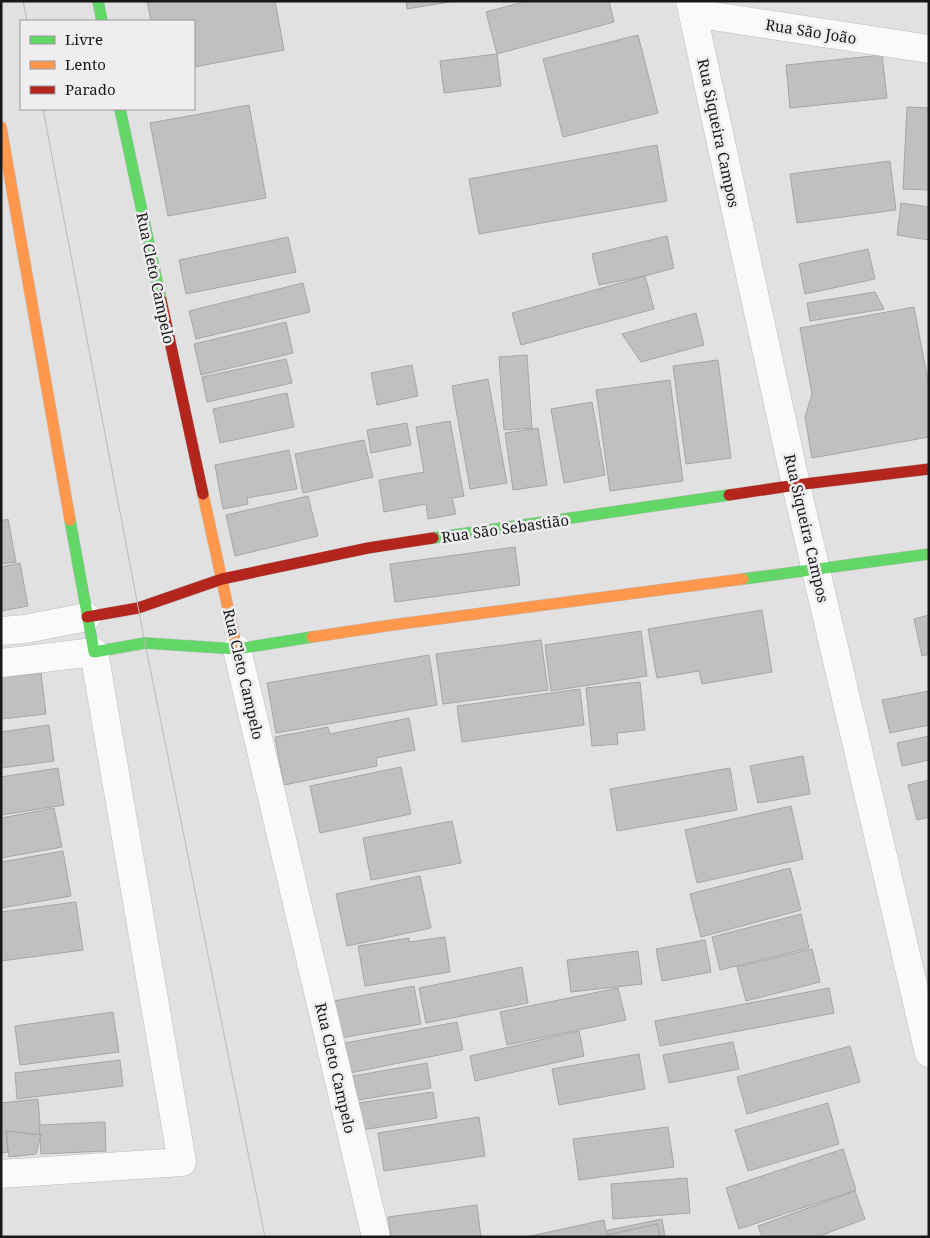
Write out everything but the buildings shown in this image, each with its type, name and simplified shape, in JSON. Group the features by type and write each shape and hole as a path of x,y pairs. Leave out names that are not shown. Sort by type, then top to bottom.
{"main road":[{"path":"98,1 102,20"},
{"name":"Rua Cleto Campelo","path":"120,110 237,650"},
{"path":"1,127 94,652 145,643 237,650 392,625 929,554"},
{"name":"Rua São Sebastião","path":"87,617 138,608 222,580 368,548 796,485 929,469"}],"street":[{"name":"Rua São João","path":"691,7 929,48"},
{"name":"Rua Siqueira Campos","path":"691,7 796,485 929,1054"},
{"name":"Rua São Sebastião","path":"1,631 87,617"},
{"name":"Rua Cleto Campelo","path":"237,650 376,1237"},
{"path":"1,663 94,652 182,1162 1,1174"}],"tram line":[{"path":"23,1 27,20"},
{"path":"43,110 145,643 265,1237"}],"traffic: fast":[{"path":"98,1 102,20"},
{"path":"120,110 161,300"},
{"path":"433,538 729,495"},
{"path":"70,520 94,652 145,643 237,649 312,637"},
{"path":"743,579 929,554"}],"traffic: slow":[{"path":"1,127 70,520"},
{"path":"203,494 237,649"},
{"path":"312,637 743,579"}],"traffic: jam":[{"path":"161,300 203,494"},
{"path":"729,495 929,469"},
{"path":"87,617 138,608 222,579 368,548 433,538"}]}
